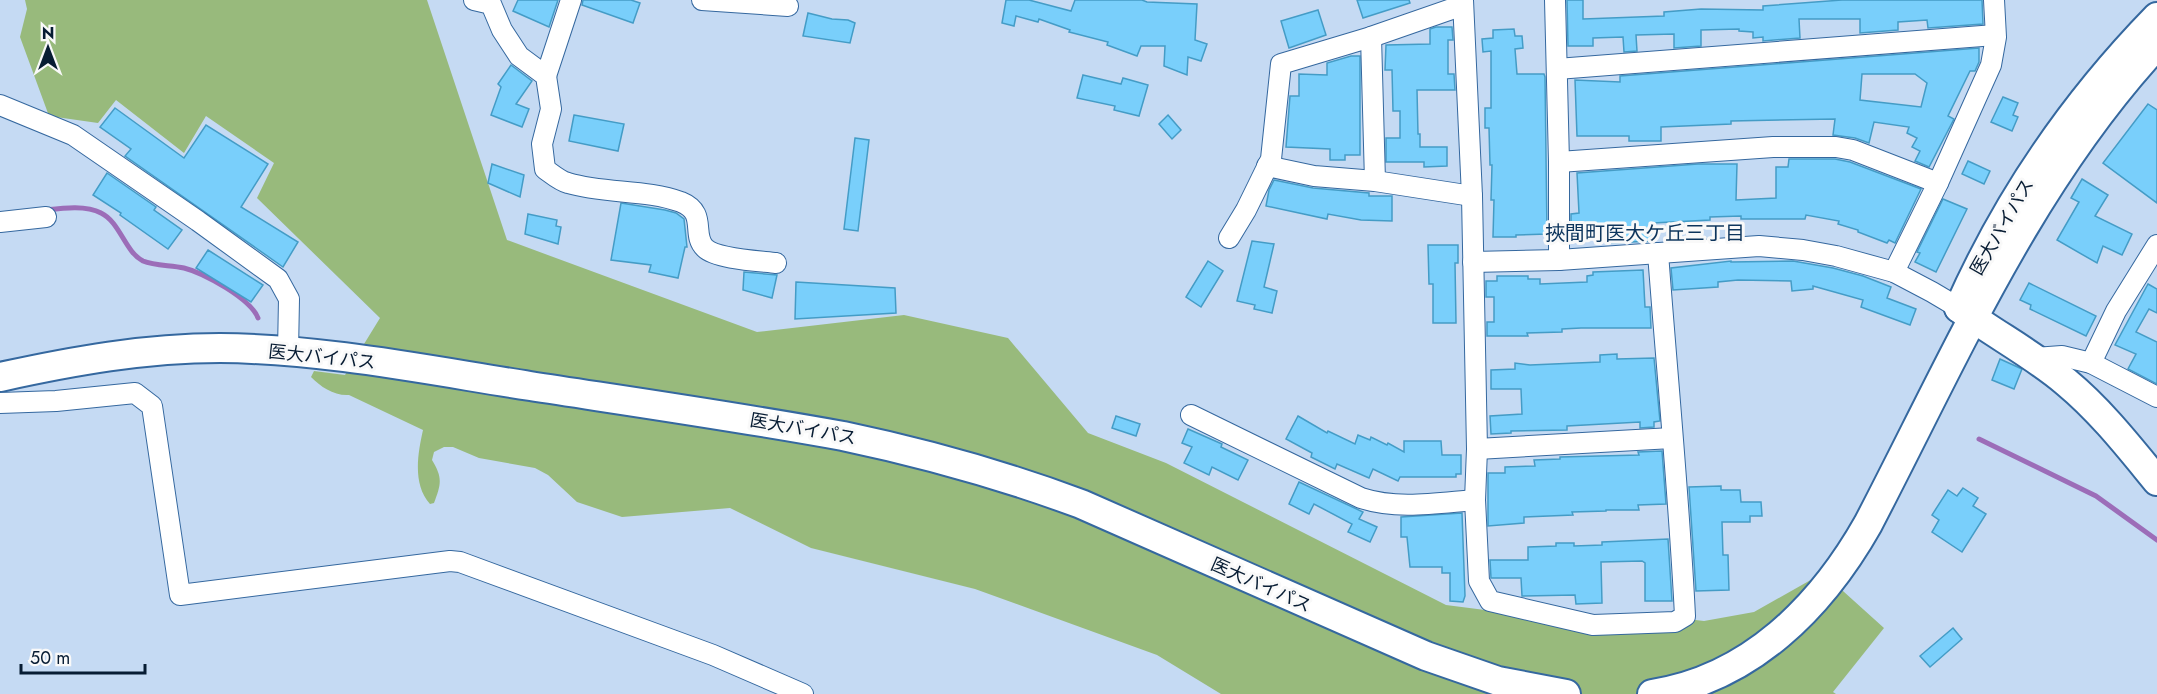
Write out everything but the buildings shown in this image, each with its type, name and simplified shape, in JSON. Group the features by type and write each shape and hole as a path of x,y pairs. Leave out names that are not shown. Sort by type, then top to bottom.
{"main road":[{"name":"医大バイパス","path":"1966,313 1990,243 2028,179 2084,102 2123,53 2157,16"},
{"name":"医大バイパス","path":"1652,694 1690,686 1730,669 1767,645 1786,629 1825,589 1858,541 1898,466 1927,379 1966,313 2011,248 2062,167 2127,79 2157,45"},
{"path":"1966,313 2035,358 2088,401 2157,481"},
{"name":"医大バイパス","path":"0,377 98,357 157,351 218,348 288,351 391,364 780,424 915,451 1081,504 1426,656 1497,681 1566,694"}],"street":[{"path":"571,0 546,76 550,109 542,144 545,169 566,183 682,202 694,210 699,220 701,241 705,248 716,254 776,263"},
{"path":"702,0 788,6"},
{"path":"1555,0 1559,260"},
{"path":"1894,272 1938,183 1991,65 1995,35 1994,0"},
{"path":"485,1 519,56 546,76"},
{"path":"1228,238 1246,210 1271,159 1281,64 1371,37 1463,2 1472,196 1477,449 1475,500 1479,581 1490,601 1593,625 1675,622 1685,616 1677,472 1672,438 1658,253"},
{"path":"1557,69 1995,35"},
{"path":"1371,37 1375,181"},
{"path":"0,105 73,135 198,220 278,279 289,299 288,351"},
{"path":"1559,162 1773,147 1836,147 1853,150 1938,183"},
{"path":"1267,166 1314,176 1375,181 1472,196"},
{"path":"0,222 46,217"},
{"path":"2091,363 2116,311 2157,245"},
{"path":"1473,262 1559,260 1759,246 1836,256 1894,272 1966,313"},
{"path":"2035,358 2062,356 2091,363 2157,397"},
{"path":"0,403 56,401 135,393 152,406 180,595 450,561 460,562 713,655 803,694"},
{"path":"1191,415 1361,498 1378,504 1395,506 1475,500"},
{"path":"1477,449 1672,438"}],"green space":[{"path":"25,0 427,0 507,240 757,332 904,315 1008,338 1088,433 1166,463 1446,605 1485,610 1490,601 1543,616 1704,621 1754,612 1823,573 1884,628 1833,692 1836,694 1221,694 1157,655 975,589 811,548 730,508 622,517 577,502 548,475 535,468 479,458 453,447 444,447 434,452 432,460 440,481 434,503 430,504 421,487 418,468 423,430 349,395 328,390 311,377 314,371 345,375 380,318 257,198 274,163 206,116 184,153 116,100 98,123 49,116 20,37 27,9"}],"waterway":[{"path":"46,210 81,208 101,213 113,223 137,257 153,264 184,268 203,275 237,295 258,318"},
{"path":"1979,439 2096,496 2157,540"}],"district":[{"name":"挾間町医大ケ丘三丁目","path":"1645,233"}]}
